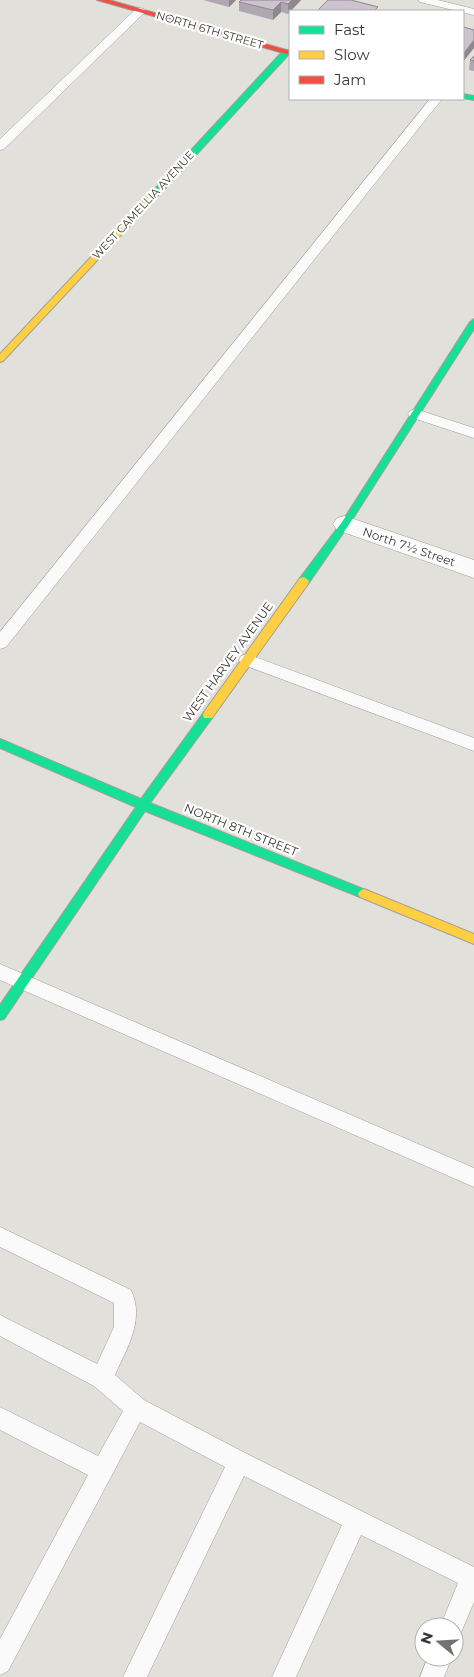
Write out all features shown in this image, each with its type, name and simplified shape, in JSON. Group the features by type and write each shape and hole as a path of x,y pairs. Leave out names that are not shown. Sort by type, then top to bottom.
{"street":[{"name":"NORTH 6TH STREET","path":"101,0 288,52"},
{"name":"WEST CAMELLIA AVENUE","path":"0,359 288,52"},
{"name":"WEST HARVEY AVENUE","path":"0,1015 143,805 345,524 474,322"},
{"name":"North 7½ Street","path":"345,524 474,569"},
{"name":"NORTH 8TH STREET","path":"0,744 143,805 474,939"}],"lane":[{"path":"424,0 474,12"},
{"path":"0,146 140,11"},
{"path":"0,643 435,100"},
{"path":"415,414 474,434"},
{"path":"247,660 474,745"},
{"path":"0,972 474,1178"},
{"path":"0,1236 124,1298 125,1328 102,1378"},
{"path":"0,1325 102,1378 136,1408 239,1462 473,1578 456,1617"},
{"path":"0,1664 136,1408"},
{"path":"0,1418 104,1471"},
{"path":"135,1677 239,1462"},
{"path":"284,1677 356,1520"}],"building":[{"path":"241,0 292,0 288,4 281,2 273,10 239,2"},
{"path":"328,0 351,0 378,7 375,10 318,10"},
{"path":"464,27 474,30 474,40 464,53"}],"traffic: fast":[{"path":"157,192 287,52"},
{"path":"464,96 474,98"},
{"path":"304,581 345,524 474,322"},
{"path":"0,1015 143,805 208,715"},
{"path":"0,743 143,805 364,894"}],"traffic: slow":[{"path":"0,359 157,192"},
{"path":"208,715 304,581"},
{"path":"364,894 474,939"}],"traffic: jam":[{"path":"101,0 289,53"}]}
